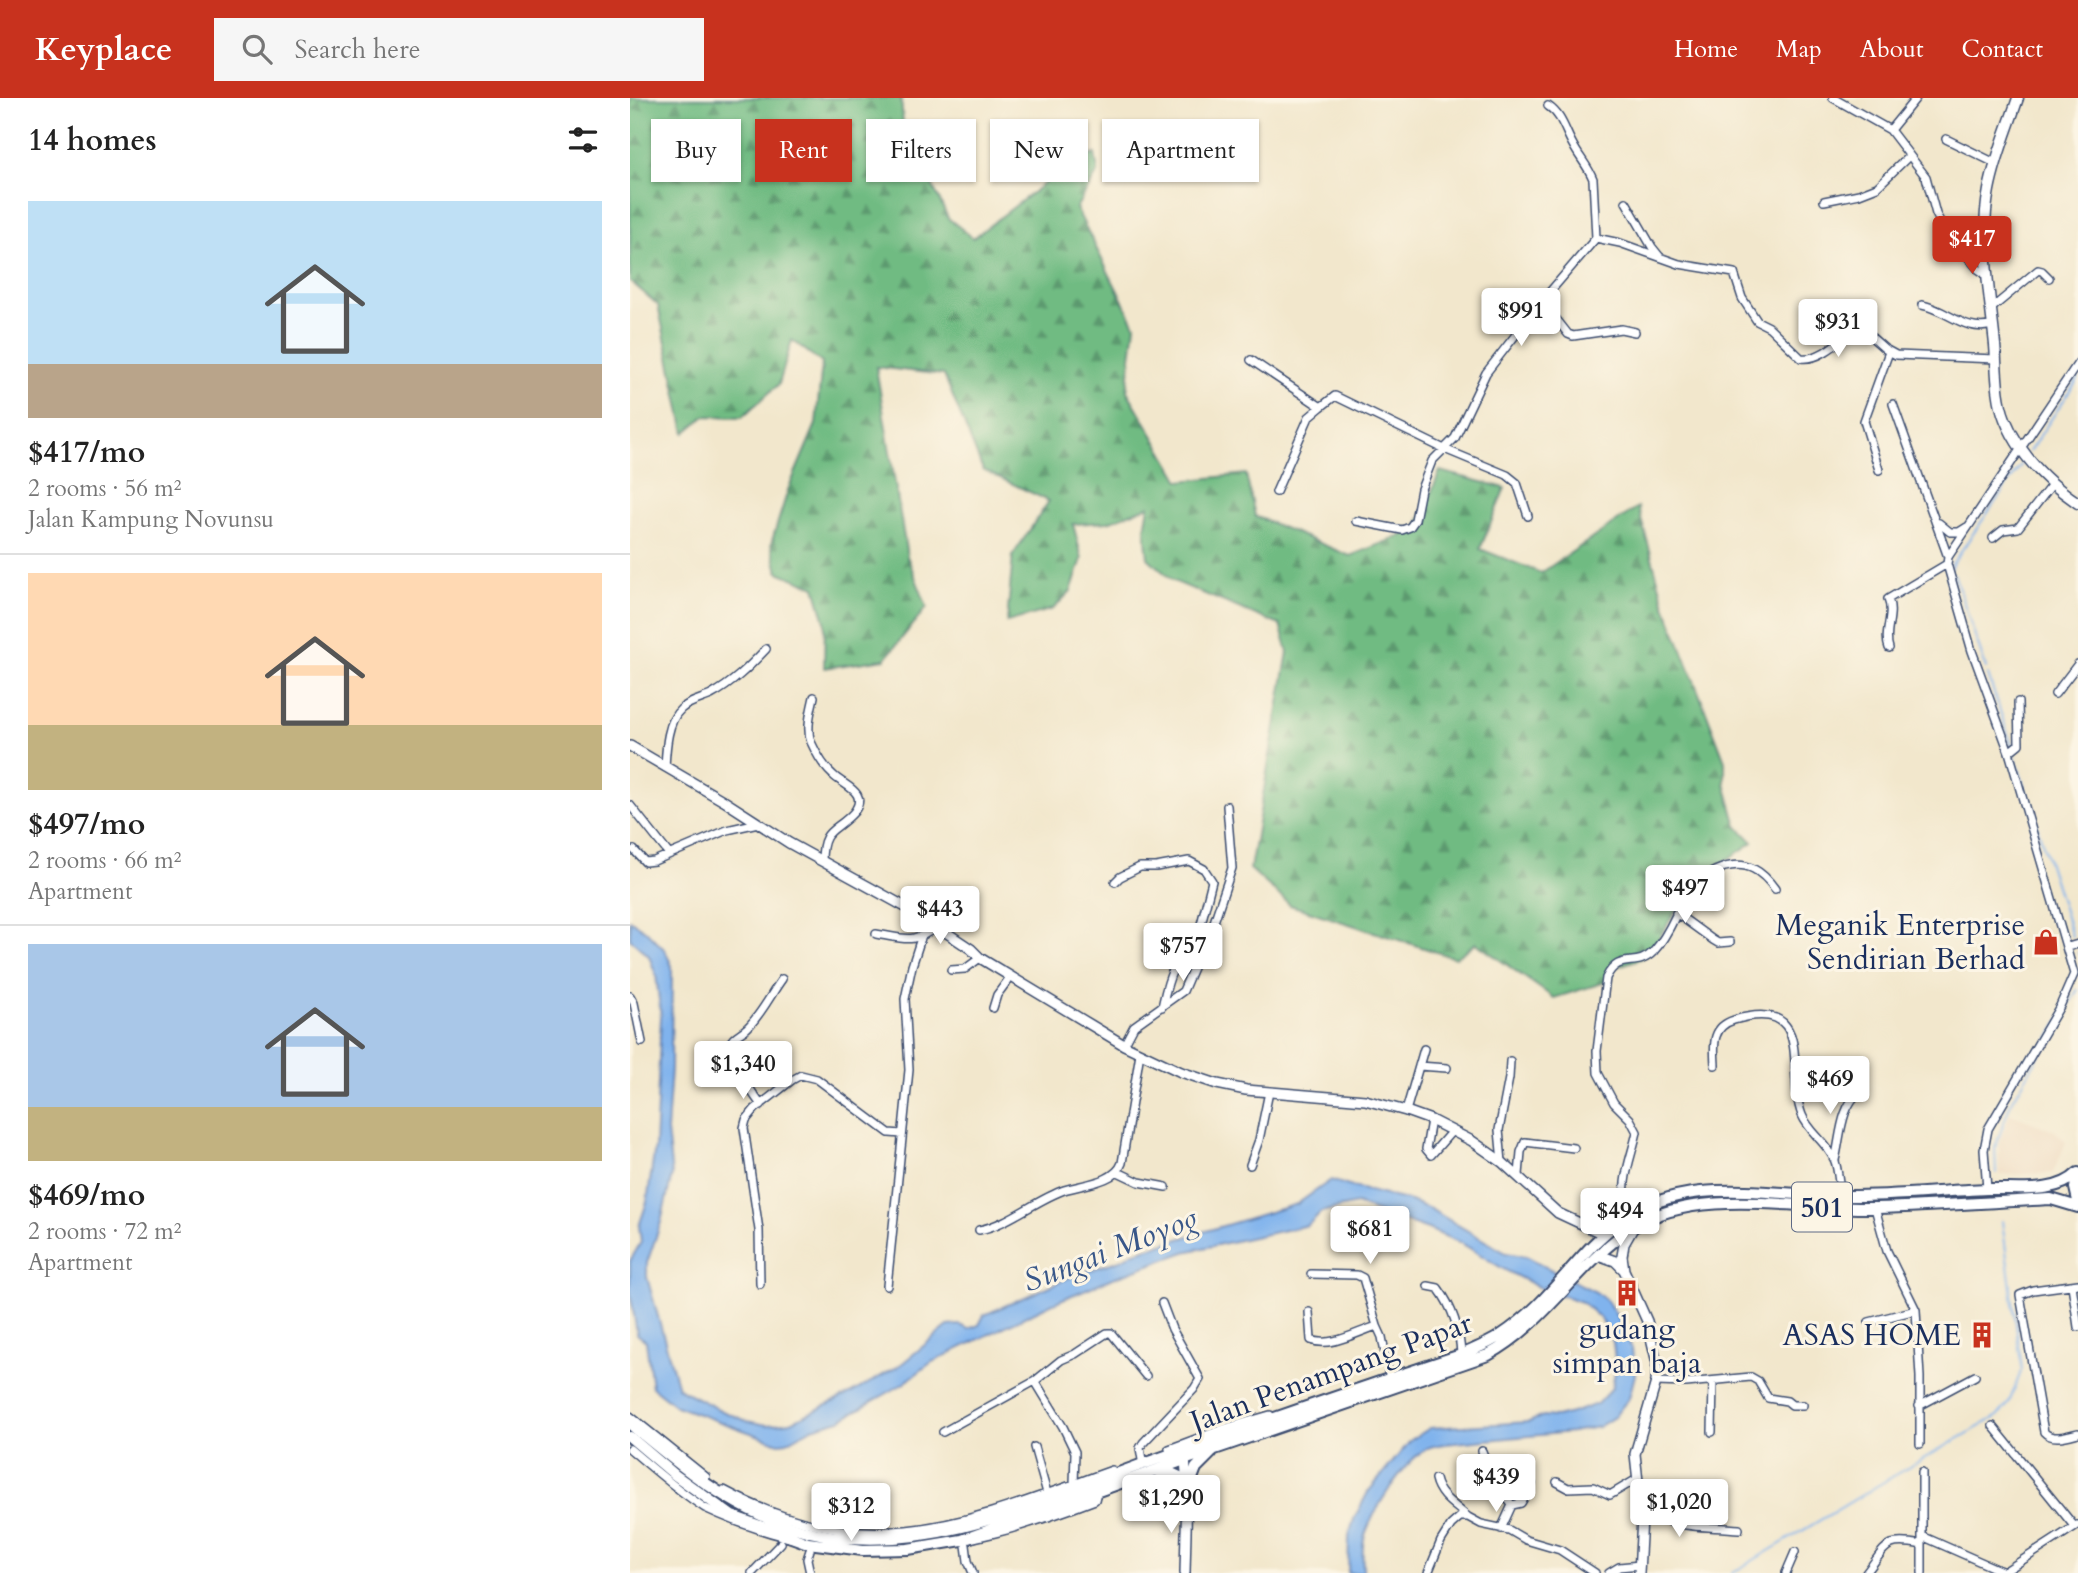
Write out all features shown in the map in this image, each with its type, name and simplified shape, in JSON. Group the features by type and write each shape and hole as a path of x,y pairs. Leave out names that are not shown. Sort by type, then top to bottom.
{"main road":[{"path":"2018,98 1995,163 1986,207 1987,275 2004,417 2021,450 2053,483 2078,503"},
{"path":"2030,1188 2060,1180 2078,1163"},
{"path":"2078,1174 2075,1188 2078,1204"},
{"name":"Jalan Penampang Papar","path":"630,1437 675,1475 732,1516 788,1538 835,1548 863,1550 908,1549 962,1540 1153,1472 1185,1455 1215,1448 1488,1355 1516,1337 1603,1234 1628,1214 1669,1198 1740,1191 1841,1196 1912,1195 2054,1186 2068,1183 2078,1174"},
{"name":"Jalan Penampang Papar","path":"630,1424 690,1473 743,1508 765,1518 829,1536 872,1540 918,1536 969,1527 1185,1455 1282,1416 1461,1355 1500,1336 1545,1303 1635,1226 1679,1209 1733,1203 1875,1208 2051,1199 2078,1204"},
{"path":"2021,1200 2035,1206 2059,1206 2078,1215"},
{"path":"1187,1492 1196,1468 1215,1448"},
{"path":"1153,1472 1175,1474 1180,1477 1187,1492"}],"street":[{"path":"1833,98 1890,130 1926,177 1936,214 1944,229 1978,269 1987,275"},
{"path":"1890,130 1916,98"},
{"path":"1356,521 1402,530 1410,527 1415,520 1421,489 1432,460 1455,438 1486,373 1596,238 1591,175 1562,121 1555,110 1548,106"},
{"path":"1946,139 1995,163"},
{"path":"1824,201 1859,194 1877,187 1908,156"},
{"path":"1626,202 1651,247 1660,257"},
{"path":"1596,238 1620,243 1686,266 1734,273 1742,298 1757,321 1769,327 1801,358 1808,359 1821,354 1859,326 1889,352 1913,356 1996,359"},
{"path":"1992,308 2038,270 2049,278"},
{"path":"1542,301 1568,334 1573,336 1621,329 1635,332"},
{"path":"1922,305 1935,307 1973,327 1993,325"},
{"path":"1879,470 1864,421 1889,352"},
{"path":"1251,360 1321,407"},
{"path":"1889,648 1887,638 1891,606 1888,599 1948,560 2078,363"},
{"path":"1276,492 1310,417 1335,396 1442,448 1507,475 1517,483 1528,516"},
{"path":"1892,404 1936,520 1972,652 2008,752 2073,967 2073,980 1988,1129 1984,1150 1987,1189"},
{"path":"1993,538 2003,530 2018,528 2053,483"},
{"path":"1936,520 1950,532 1959,532 1969,526"},
{"path":"665,767 673,721 681,708 741,676 766,649"},
{"path":"2055,694 2078,664"},
{"path":"814,697 809,730 811,741 831,773 854,789 859,797 858,807 854,812 826,836 822,847 822,861"},
{"path":"2008,752 2019,744 2018,702"},
{"path":"630,746 789,843 937,926 980,958 1124,1045 1170,1068 1217,1084 1269,1093 1365,1100 1431,1120 1472,1141 1502,1162 1558,1213 1603,1234"},
{"path":"630,805 669,854"},
{"path":"1162,1007 1175,965 1185,954 1205,951 1209,945 1232,869 1227,806"},
{"path":"634,850 645,862 654,861 727,830 758,823"},
{"path":"1115,883 1120,877 1140,867 1189,861 1205,869 1212,881 1197,953 1183,991 1134,1026 1124,1045"},
{"path":"1628,1214 1624,1197 1625,1176 1637,1132 1630,1119 1614,1103 1598,1073 1604,983 1614,965 1619,962 1639,961 1652,953 1684,897 1698,881 1711,873 1734,865 1756,869 1775,889"},
{"path":"1676,913 1718,943 1730,942"},
{"path":"876,934 916,939 937,926"},
{"path":"887,1286 909,1070 905,999 921,938"},
{"path":"2068,947 2078,944"},
{"path":"951,970 965,969 980,958"},
{"path":"993,1009 997,995 1010,976"},
{"path":"761,1105 751,1092 731,1053 730,1045 733,1038 749,1026 782,979"},
{"path":"630,996 642,1041"},
{"path":"1715,1065 1714,1038 1717,1031 1728,1023 1758,1016 1784,1023 1794,1045 1796,1085 1802,1114 1809,1128 1835,1160"},
{"path":"1406,1111 1424,1049"},
{"path":"979,1230 1049,1196 1118,1172 1122,1163 1140,1053"},
{"path":"1502,1162 1499,1130 1510,1078 1510,1061"},
{"path":"1419,1066 1447,1068"},
{"path":"760,1284 759,1230 744,1128 746,1120 797,1077 811,1076 889,1133 902,1134"},
{"path":"1841,1196 1835,1160 1841,1126 1848,1104 1860,1091"},
{"path":"1250,1165 1259,1140 1269,1093"},
{"path":"1431,1120 1426,1149 1431,1155 1452,1131"},
{"path":"1519,1175 1521,1148 1525,1142 1574,1148"},
{"path":"1118,1172 1139,1182 1166,1187"},
{"path":"1875,1208 1887,1251 1916,1310 1920,1444"},
{"path":"1609,1573 1619,1567 1639,1569 1640,1502 1636,1447 1656,1382 1654,1347 1647,1321 1624,1270 1624,1244 1635,1226"},
{"path":"1598,1255 1615,1261 1624,1270"},
{"path":"1311,1274 1357,1275 1363,1278 1382,1337 1390,1380"},
{"path":"2078,1327 2075,1284 2033,1290 2020,1295 2044,1432 2054,1437 2078,1433"},
{"path":"1429,1286 1438,1288 1452,1312 1461,1339 1461,1355"},
{"path":"1142,1460 1140,1448 1143,1443 1194,1389 1200,1378 1172,1329 1162,1303"},
{"path":"1869,1322 1916,1310"},
{"path":"1309,1312 1311,1340 1318,1343 1377,1326"},
{"path":"943,1432 1035,1381 1062,1360 1107,1333 1111,1333 1146,1376"},
{"path":"1919,1406 1975,1376"},
{"path":"1656,1382 1672,1384 1751,1377 1758,1381 1768,1398 1787,1401 1792,1405 1803,1405"},
{"path":"1035,1381 1075,1452 1074,1484"},
{"path":"1713,1381 1713,1432"},
{"path":"630,1416 725,1490 779,1515 830,1529 871,1533 944,1525 1074,1484 1250,1420 1268,1415 1282,1416"},
{"path":"1922,1536 2005,1573 2076,1525 1993,1426"},
{"path":"1034,1447 1047,1493"},
{"path":"630,1449 705,1507 743,1528 782,1543 837,1555 870,1558 925,1554 966,1545 1012,1532 1095,1500 1097,1492"},
{"path":"1482,1451 1493,1480 1512,1505"},
{"path":"1185,1455 1185,1573"},
{"path":"1922,1472 1922,1573"},
{"path":"1435,1479 1437,1487 1446,1498 1468,1517 1481,1524 1509,1530 1526,1540 1560,1550 1591,1572"},
{"path":"1557,1482 1568,1488 1593,1488 1610,1495 1637,1479"},
{"path":"1512,1505 1521,1503 1532,1484"},
{"path":"1640,1502 1674,1524 1739,1529"},
{"path":"1501,1529 1512,1505"},
{"path":"1428,1573 1441,1541 1451,1525 1460,1517 1468,1517"},
{"path":"1866,1573 1891,1543 1902,1541 1922,1545"},
{"path":"752,1573 782,1543"},
{"path":"966,1545 973,1573"},
{"path":"810,1550 807,1559 810,1573"},
{"path":"1786,1573 1795,1552"}],"shaded area":[{"path":"2010,1114 2055,1131 2066,1142 2053,1173 1999,1175 1999,1142"}],"green space":[{"path":"630,98 901,98 903,119 866,119 866,182 931,182 948,218 973,238 1046,182 1088,182 1088,156 1095,154 1098,172 1076,208 1135,325 1127,391 1180,481 1246,474 1255,516 1350,556 1416,530 1440,471 1505,488 1480,549 1541,573 1638,507 1665,605 1725,761 1725,784 1737,826 1753,842 1692,884 1656,943 1643,958 1615,967 1606,982 1554,998 1476,943 1455,958 1290,905 1250,869 1288,652 1280,625 1173,581 1148,558 1145,529 1149,506 1108,522 1073,524 1082,559 1071,591 1053,609 1007,622 1013,555 1049,501 983,470 944,375 876,367 907,556 927,607 885,659 824,668 825,622 815,587 778,572 771,544 788,490 816,424 822,363 792,340 779,384 742,417 705,416 685,433 658,305 630,281"}],"water":[{"path":"630,920 645,930 665,950 672,966 667,1131 672,1175 661,1222 647,1263 647,1277 678,1388 722,1411 747,1421 767,1425 791,1422 846,1396 899,1366 948,1326 960,1325 968,1329 979,1325 984,1315 1132,1253 1297,1204 1331,1180 1430,1209 1506,1253 1528,1257 1596,1292 1607,1301 1620,1321 1632,1349 1635,1375 1629,1398 1614,1417 1598,1427 1572,1432 1444,1444 1418,1454 1390,1487 1369,1525 1362,1554 1363,1573 1348,1573 1349,1536 1354,1519 1368,1492 1411,1440 1430,1428 1529,1422 1543,1416 1556,1417 1572,1413 1597,1404 1612,1388 1616,1368 1613,1342 1602,1320 1582,1302 1542,1289 1461,1243 1356,1204 1321,1212 1308,1225 1185,1252 1110,1279 1051,1304 932,1362 903,1384 840,1420 812,1428 787,1442 779,1443 676,1406 652,1387 646,1341 637,1334 630,1291 630,1261 641,1242 639,1226 647,1202 655,1147 661,1017 656,975 649,956 630,939"}],"waterway":[{"path":"2029,452 2078,379"},
{"path":"1952,568 1952,564 2021,465"},
{"path":"1954,574 1986,668"},
{"path":"1988,675 2012,747"},
{"path":"2015,757 2072,936"},
{"path":"1996,1173 1995,1148 2010,1105 2078,989"},
{"path":"1732,1573 1998,1416 2009,1403 2022,1369 2002,1221"}],"place":[{"name":"Meganik Enterprise Sendirian Berhad","path":"2046,942"},
{"name":"gudang simpan baja","path":"1627,1293"},
{"name":"ASAS HOME","path":"1982,1335"}],"water label":[{"name":"Sungai Moyog","path":"1110,1249"}]}
